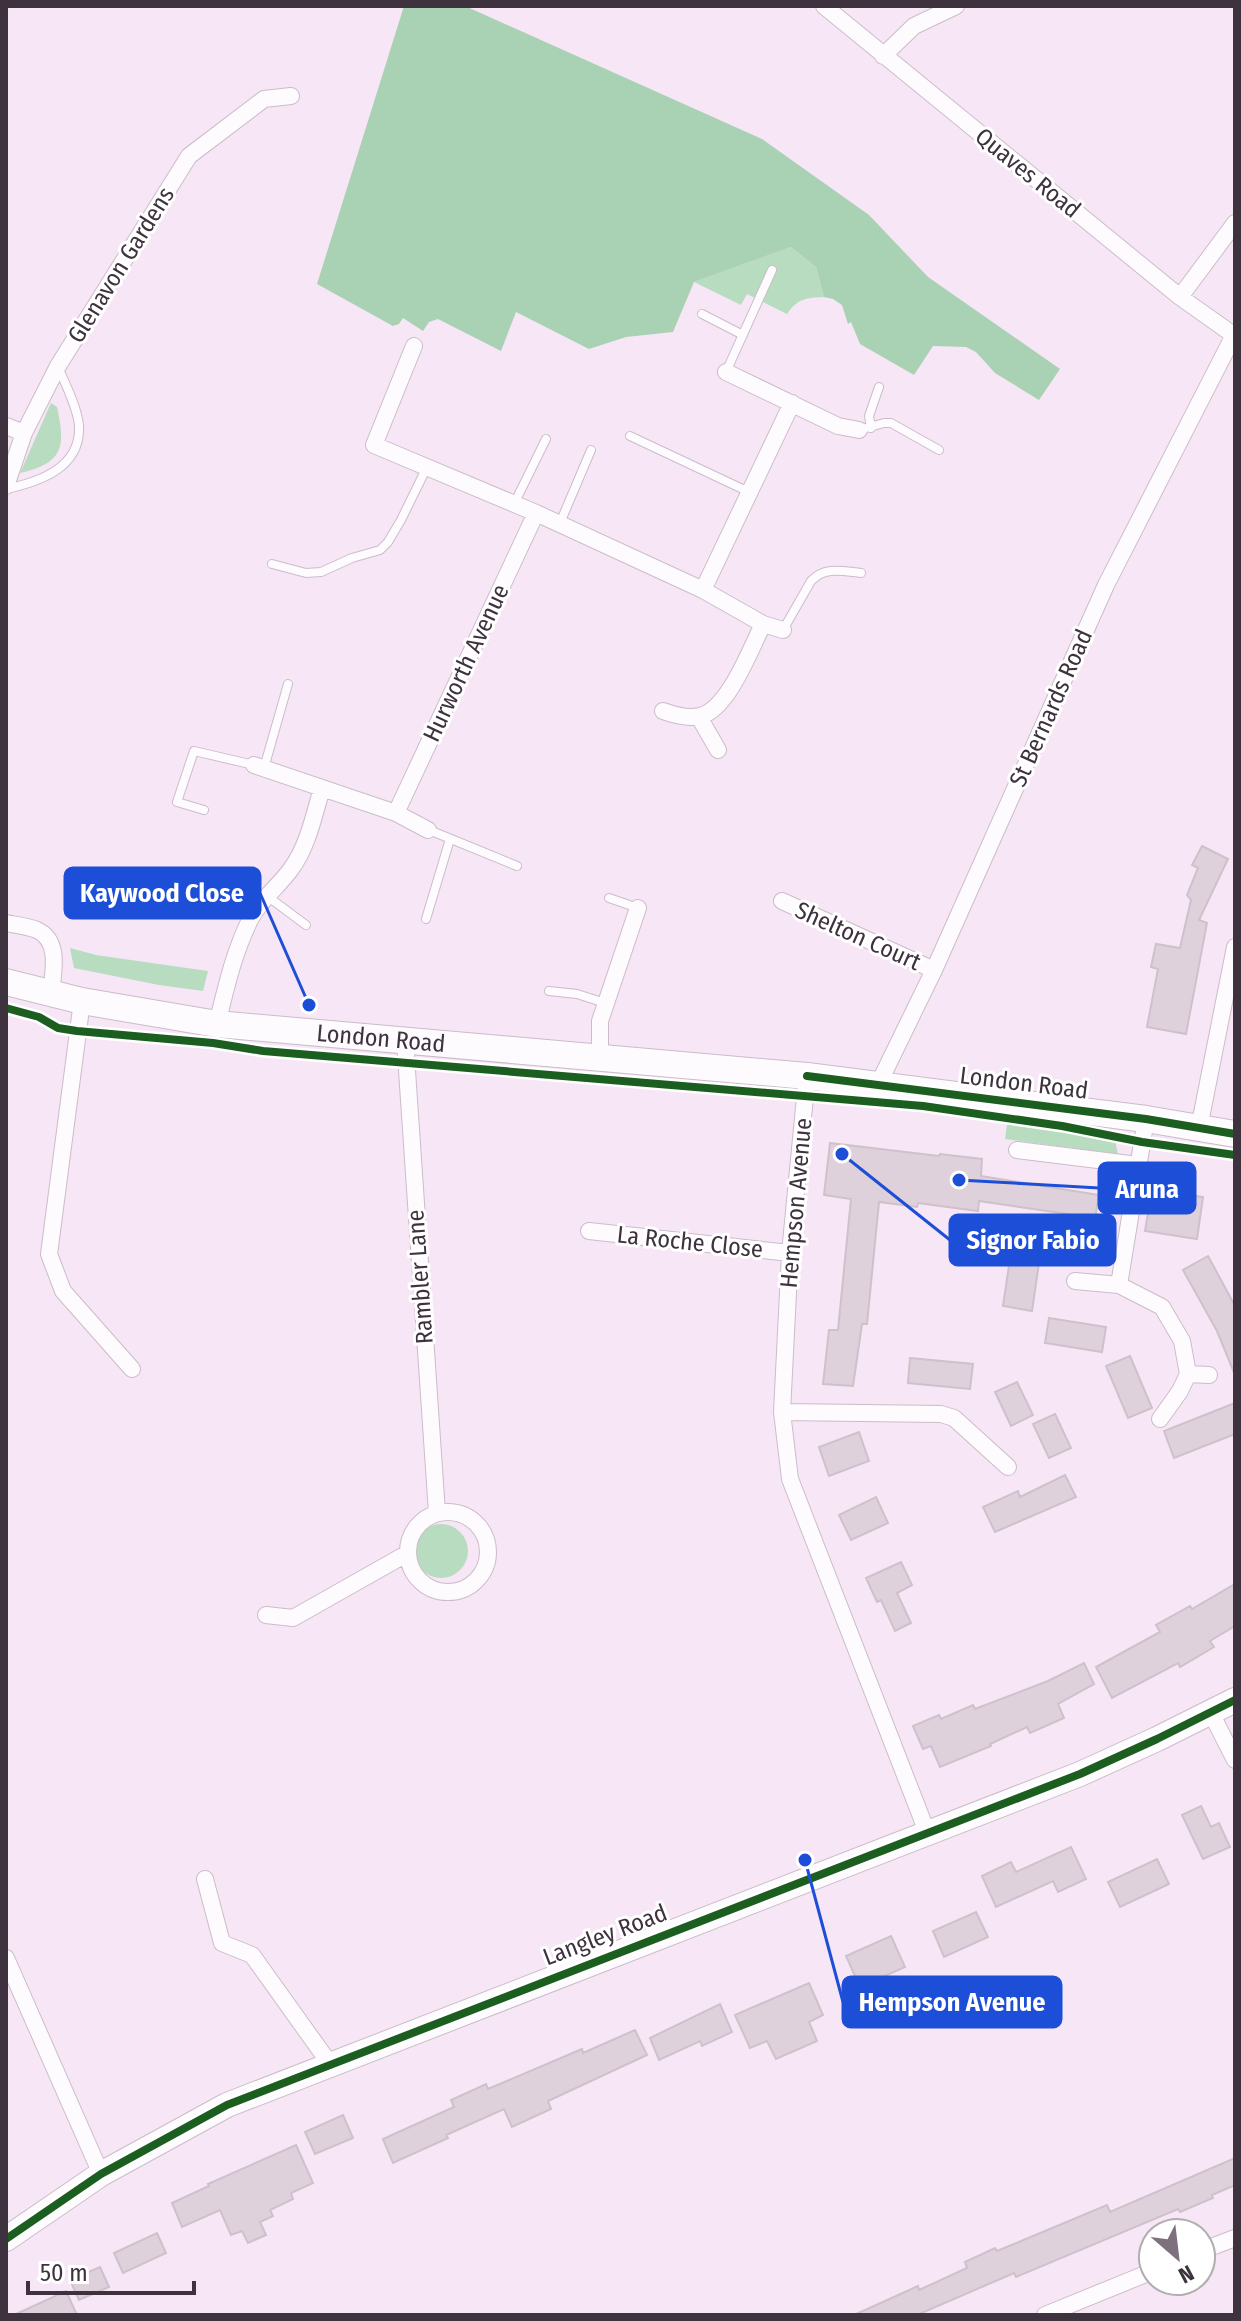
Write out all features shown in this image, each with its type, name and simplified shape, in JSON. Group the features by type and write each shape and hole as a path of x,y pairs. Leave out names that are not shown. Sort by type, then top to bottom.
{"main road":[{"name":"London Road","path":"6,982 82,1001 217,1024 807,1076 1146,1119 1235,1134"}],"street":[{"name":"Quaves Road","path":"824,6 1180,297 1235,336"},
{"path":"883,56 914,26 956,6"},
{"name":"Glenavon Gardens","path":"6,487 24,433 58,366 189,156 264,99 291,96"},
{"path":"1180,297 1235,223"},
{"name":"St Bernards Road","path":"878,1085 934,970 1106,585 1235,336"},
{"path":"414,346 374,445 536,513 703,590 763,624 783,630"},
{"path":"726,372 838,426 865,429"},
{"path":"703,590 792,403"},
{"path":"6,426 24,433"},
{"name":"Hurworth Avenue","path":"396,813 536,513"},
{"path":"663,711 699,717 712,711 735,682 763,624"},
{"path":"699,717 718,750"},
{"path":"259,767 396,813 428,830"},
{"path":"217,1024 236,949 253,914 302,852 322,788"},
{"name":"Shelton Court","path":"782,901 934,970"},
{"path":"600,1056 600,1021 638,908"},
{"path":"6,923 38,930 51,941 54,956 51,994"},
{"path":"1199,1128 1235,947"},
{"path":"82,1001 49,1254 63,1291 132,1369"},
{"name":"Rambler Lane","path":"405,1041 437,1513"},
{"name":"Hempson Avenue","path":"807,1076 790,1253 782,1412 790,1479 927,1832"},
{"path":"1119,1285 1146,1119"},
{"path":"1017,1150 1138,1165"},
{"name":"La Roche Close","path":"589,1231 790,1253"},
{"path":"1075,1281 1119,1285 1162,1307 1182,1341 1188,1374 1160,1419"},
{"path":"1188,1374 1209,1375"},
{"path":"782,1412 941,1414 954,1418 1008,1467"},
{"path":"450,1511 464,1514 484,1531 489,1557 485,1570 466,1589 439,1592 417,1578 410,1566 408,1553 413,1533 419,1524 437,1513 450,1511"},
{"path":"266,1615 293,1618 408,1553"},
{"name":"Langley Road","path":"6,2239 101,2174 227,2105 1080,1774 1235,1700"},
{"path":"1211,1713 1235,1760"},
{"path":"205,1879 222,1943 252,1955 330,2064"},
{"path":"6,1958 101,2174"},
{"path":"1045,2315 1137,2278"}],"lane":[{"path":"726,372 772,270"},
{"path":"702,314 743,335"},
{"path":"6,487 26,485 54,474 76,449 79,425 58,366"},
{"path":"865,429 879,387"},
{"path":"865,429 891,423 939,450"},
{"path":"630,436 749,492"},
{"path":"514,504 546,439"},
{"path":"559,524 591,450"},
{"path":"272,564 306,573 321,572 380,550 401,520 427,466"},
{"path":"783,630 817,575 832,570 861,573"},
{"path":"204,810 177,802 194,751 259,767 288,684"},
{"path":"428,830 517,866"},
{"path":"426,919 450,839"},
{"path":"267,896 306,925"},
{"path":"609,898 638,908"},
{"path":"549,991 577,994 606,1004"}],"green space":[{"path":"404,6 465,6 762,139 869,215 928,277 1060,369 1039,400 995,373 976,352 966,347 933,346 914,375 860,344 851,322 848,324 842,305 824,297 816,267 791,247 694,282 673,332 626,337 589,349 516,312 501,351 438,319 429,322 423,331 403,318 393,326 317,284"},
{"path":"791,247 816,267 824,297 803,300 787,314 747,294 741,305 694,282"},
{"path":"51,403 57,407 60,421 61,443 58,452 45,464 20,473"},
{"path":"70,948 96,955 208,971 203,991 159,985 74,968"},
{"path":"1007,1124 1115,1140 1118,1154 1005,1139"},
{"path":"441,1524 460,1532 468,1551 460,1570 441,1578 422,1570 414,1551 422,1532"}],"building":[{"path":"1202,846 1228,859 1199,920 1207,923 1186,1034 1147,1027 1158,969 1151,967 1156,944 1180,948 1191,900 1187,895 1198,868 1192,865"},
{"path":"830,1143 982,1159 981,1176 1099,1195 1095,1218 979,1201 978,1211 918,1203 917,1207 879,1202 867,1324 862,1324 853,1386 823,1384 829,1330 838,1330 851,1199 824,1195"},
{"path":"1152,1189 1203,1197 1197,1239 1145,1231"},
{"path":"1011,1252 1040,1256 1032,1311 1003,1306"},
{"path":"1208,1256 1235,1306 1235,1375 1217,1331 1183,1270"},
{"path":"1049,1318 1106,1327 1102,1352 1045,1343"},
{"path":"1130,1356 1152,1408 1128,1418 1106,1366"},
{"path":"910,1358 973,1364 970,1389 908,1383"},
{"path":"1017,1382 1033,1415 1011,1426 995,1392"},
{"path":"1235,1403 1235,1434 1174,1458 1164,1431"},
{"path":"1055,1414 1071,1448 1049,1458 1033,1424"},
{"path":"859,1432 869,1461 829,1476 819,1447"},
{"path":"1065,1475 1076,1497 995,1532 983,1507 1018,1491 1020,1497"},
{"path":"876,1497 888,1523 851,1540 839,1515"},
{"path":"901,1562 912,1585 897,1593 911,1623 895,1631 881,1600 877,1602 866,1578"},
{"path":"1235,1584 1235,1626 1210,1641 1214,1647 1180,1667 1178,1663 1112,1698 1096,1667 1160,1632 1156,1625"},
{"path":"1084,1663 1094,1684 1058,1704 1064,1718 1030,1733 1027,1727 940,1767 931,1746 923,1749 913,1726 939,1715 941,1719 973,1705 975,1709 1048,1681"},
{"path":"1201,1806 1211,1827 1219,1823 1230,1847 1203,1859 1182,1815"},
{"path":"1071,1847 1086,1879 1058,1892 1053,1881 996,1907 982,1876 1011,1862 1016,1872"},
{"path":"1157,1859 1169,1884 1120,1907 1108,1882"},
{"path":"976,1912 988,1937 944,1957 933,1931"},
{"path":"891,1936 905,1967 860,1987 846,1956"},
{"path":"809,1983 823,2015 809,2022 817,2041 776,2059 767,2041 750,2048 735,2015"},
{"path":"720,2004 732,2032 702,2046 700,2041 659,2060 650,2038"},
{"path":"635,2030 647,2055 548,2101 551,2109 512,2127 504,2109 393,2163 383,2139 454,2107 451,2100 486,2084 488,2089 582,2049 583,2053"},
{"path":"343,2115 353,2138 315,2154 305,2132"},
{"path":"296,2145 313,2183 291,2193 293,2199 270,2210 273,2216 260,2222 266,2235 248,2243 242,2231 231,2235 220,2210 182,2227 172,2203"},
{"path":"1235,2158 1235,2185 1180,2212 1178,2209 1159,2217 1137,2217 1137,2226 1016,2277 1014,2273 917,2315 854,2315 967,2268 965,2262 995,2248 997,2251 1107,2205 1110,2212"},
{"path":"157,2233 166,2253 123,2273 114,2253"},
{"path":"100,2267 109,2287 79,2300 70,2280"},
{"path":"66,2291 77,2315 14,2315"}],"cycle path":[{"path":"6,1008 39,1017 58,1028 77,1031 213,1043 263,1051 923,1106 1235,1155"},
{"path":"807,1076 1146,1119 1235,1134"},
{"path":"6,2239 101,2174 227,2105 1080,1774 1235,1700"}],"place":[{"name":"Kaywood Close","path":"309,1005"},
{"name":"Signor Fabio","path":"842,1154"},
{"name":"Aruna","path":"959,1180"},
{"name":"Hempson Avenue","path":"805,1860"}]}
